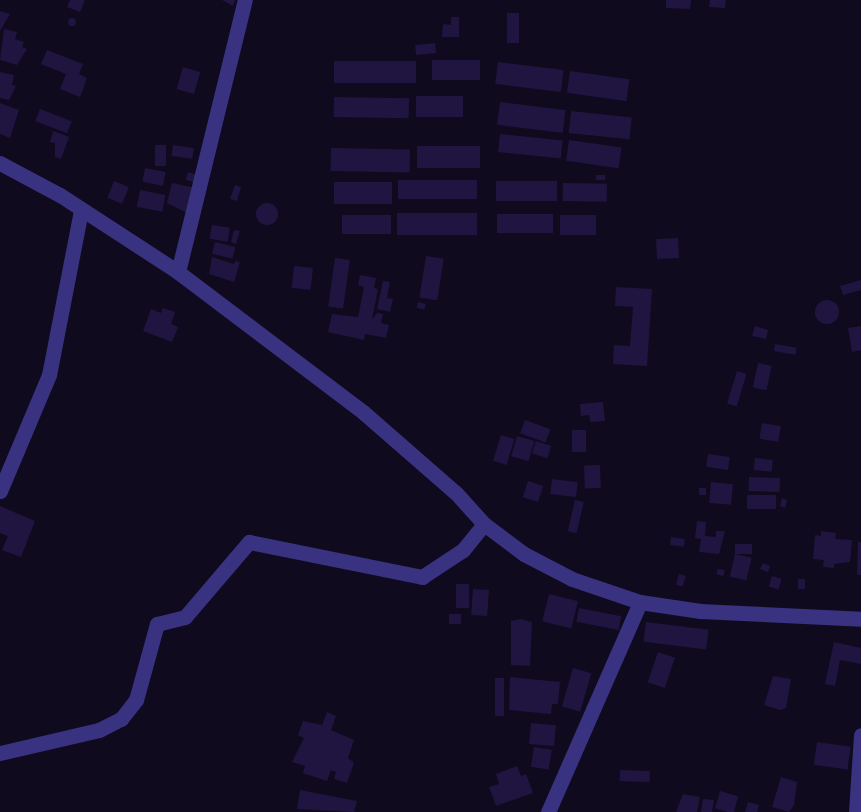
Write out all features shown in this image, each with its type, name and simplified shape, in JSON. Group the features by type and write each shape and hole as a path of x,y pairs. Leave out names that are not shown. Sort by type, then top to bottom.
{"street":[{"path":"178,272 245,0"},
{"path":"0,163 60,195 81,211 178,272 363,412 456,493 484,524 524,554 572,579 640,602 712,612 861,619"},
{"path":"0,491 49,375 81,211"},
{"path":"0,753 99,730 121,719 136,700 157,624 185,617 249,542 422,577 463,550 484,524"},
{"path":"548,812 640,602"},
{"path":"856,812 861,735"}],"building":[{"path":"70,0 85,0 80,12 67,7"},
{"path":"222,0 235,0 233,6"},
{"path":"666,0 691,0 690,9 666,8"},
{"path":"710,0 726,0 725,8 709,7"},
{"path":"0,11 10,14 0,31"},
{"path":"507,13 519,13 519,43 507,43"},
{"path":"451,17 459,17 459,37 442,37 443,24 451,25"},
{"path":"72,18 76,22 72,26 68,22"},
{"path":"4,29 17,32 15,39 24,42 22,47 27,49 17,65 0,60"},
{"path":"435,43 436,53 416,55 415,45"},
{"path":"47,50 83,64 79,74 87,78 80,97 60,89 66,74 41,64"},
{"path":"432,60 480,60 480,80 432,80"},
{"path":"334,61 416,61 416,83 334,83"},
{"path":"498,62 564,70 561,92 495,84"},
{"path":"183,67 200,72 194,94 177,89"},
{"path":"570,71 629,79 626,101 567,93"},
{"path":"0,72 14,75 12,85 16,86 9,100 0,98"},
{"path":"416,96 463,96 463,117 416,117"},
{"path":"334,97 409,98 409,118 334,117"},
{"path":"500,102 566,110 563,133 497,125"},
{"path":"0,103 19,110 10,138 0,134"},
{"path":"40,109 72,121 67,133 35,121"},
{"path":"571,111 632,117 629,139 569,133"},
{"path":"53,131 69,137 61,159 55,157 55,143 50,142"},
{"path":"500,134 563,141 561,158 498,152"},
{"path":"569,140 621,147 619,168 566,161"},
{"path":"155,145 166,145 166,166 155,166"},
{"path":"173,145 194,148 192,159 171,156"},
{"path":"417,146 480,146 480,168 417,168"},
{"path":"331,148 410,149 410,172 331,171"},
{"path":"145,168 166,172 163,186 142,182"},
{"path":"188,172 198,175 195,183 186,180"},
{"path":"596,175 605,175 605,180 596,180"},
{"path":"398,180 477,180 477,199 398,199"},
{"path":"114,181 129,187 122,204 107,198"},
{"path":"496,181 557,181 557,201 496,201"},
{"path":"334,182 392,182 392,204 334,204"},
{"path":"172,183 196,188 187,213 167,203"},
{"path":"563,183 607,184 607,202 563,201"},
{"path":"235,185 241,187 237,201 230,199"},
{"path":"140,190 166,195 162,212 137,207"},
{"path":"267,203 277,210 278,214 271,224 267,225 257,218 256,214 263,204"},
{"path":"397,213 477,213 477,235 397,235"},
{"path":"497,214 553,214 553,233 497,233"},
{"path":"342,215 391,215 391,234 342,234"},
{"path":"560,215 596,215 596,235 560,235"},
{"path":"212,225 230,228 228,242 210,239"},
{"path":"234,230 240,231 236,244 231,242"},
{"path":"678,238 679,258 657,259 656,239"},
{"path":"215,242 235,247 232,259 212,254"},
{"path":"426,256 444,259 437,300 419,297"},
{"path":"212,257 234,264 235,261 240,262 234,282 209,274"},
{"path":"335,258 350,260 343,309 328,307"},
{"path":"294,266 313,268 311,290 292,288"},
{"path":"360,275 376,278 374,288 378,289 372,320 377,313 383,314 381,323 389,325 386,338 365,334 364,340 328,332 332,314 358,317 364,287 358,285"},
{"path":"861,280 861,290 843,295 840,286"},
{"path":"383,281 390,282 387,298 393,299 390,312 377,309"},
{"path":"616,287 652,289 647,366 613,364 614,345 630,346 633,307 615,306"},
{"path":"827,300 835,304 839,312 835,320 827,324 819,320 815,312 819,304"},
{"path":"418,302 426,304 424,310 417,308"},
{"path":"163,308 175,312 171,324 178,327 172,342 143,331 151,309 161,313"},
{"path":"755,326 768,330 766,339 752,336"},
{"path":"861,326 861,350 852,352 848,328"},
{"path":"775,344 797,348 795,355 774,351"},
{"path":"758,363 772,366 766,390 753,387"},
{"path":"737,371 747,374 737,406 727,404"},
{"path":"603,402 605,421 590,422 589,415 581,416 580,404"},
{"path":"525,420 550,429 546,442 520,433"},
{"path":"762,423 781,426 778,442 759,439"},
{"path":"572,430 586,430 586,452 572,452"},
{"path":"501,435 514,439 506,465 493,461"},
{"path":"517,436 534,441 529,461 511,456"},
{"path":"536,441 551,446 547,458 532,453"},
{"path":"708,454 730,457 728,470 706,467"},
{"path":"755,458 773,460 772,472 754,470"},
{"path":"600,465 601,488 585,489 584,466"},
{"path":"749,477 780,478 779,492 749,491"},
{"path":"552,479 578,482 576,497 550,494"},
{"path":"528,481 543,486 538,502 523,497"},
{"path":"711,482 733,484 731,505 709,503"},
{"path":"699,488 706,488 706,495 699,495"},
{"path":"747,495 776,495 776,509 747,509"},
{"path":"782,498 787,500 785,508 780,506"},
{"path":"575,500 584,502 577,533 568,531"},
{"path":"0,506 35,521 21,557 2,550 8,536 0,533"},
{"path":"697,521 706,522 705,536 716,537 716,531 725,531 719,554 699,552 701,539 695,538"},
{"path":"821,531 836,533 835,539 852,540 850,562 834,564 834,568 823,567 824,560 813,559 815,535 821,536"},
{"path":"671,537 685,539 684,547 670,545"},
{"path":"858,542 861,542 861,575 857,575"},
{"path":"735,544 752,544 752,554 735,554"},
{"path":"735,554 752,558 746,580 730,576"},
{"path":"763,563 770,566 768,572 760,569"},
{"path":"718,569 725,570 723,576 716,574"},
{"path":"679,574 686,576 683,587 676,585"},
{"path":"772,576 782,579 778,589 769,587"},
{"path":"798,579 805,579 805,589 798,589"},
{"path":"456,584 469,584 469,608 456,608"},
{"path":"473,589 489,590 487,616 471,615"},
{"path":"549,594 578,601 571,628 542,621"},
{"path":"579,608 621,616 619,630 576,622"},
{"path":"449,614 461,614 461,624 449,624"},
{"path":"521,619 532,622 530,666 511,665 511,621"},
{"path":"646,622 709,630 706,650 644,642"},
{"path":"834,642 861,648 861,664 840,660 835,686 825,684"},
{"path":"658,652 675,658 665,688 648,682"},
{"path":"573,668 591,673 580,712 562,706"},
{"path":"773,676 791,679 786,708 780,710 764,705"},
{"path":"510,677 560,682 558,704 552,704 551,714 509,710"},
{"path":"495,678 504,678 504,716 495,716"},
{"path":"327,712 336,716 331,730 354,740 348,758 354,763 347,783 334,779 336,772 331,770 327,781 303,773 305,766 292,762 304,738 298,735 303,721 322,725"},
{"path":"531,723 556,725 554,746 529,744"},
{"path":"817,742 851,747 847,770 814,765"},
{"path":"534,747 552,750 549,770 531,767"},
{"path":"517,766 521,776 526,774 533,793 496,806 489,787 499,784 496,774"},
{"path":"620,770 650,771 650,782 620,781"},
{"path":"781,777 797,782 794,805 789,812 772,807"},
{"path":"300,790 357,801 354,812 297,809"},
{"path":"720,791 738,796 734,812 715,808"},
{"path":"683,794 700,797 697,812 676,812"},
{"path":"703,799 714,800 712,812 701,812"},
{"path":"748,802 759,805 757,812 745,812"}]}
